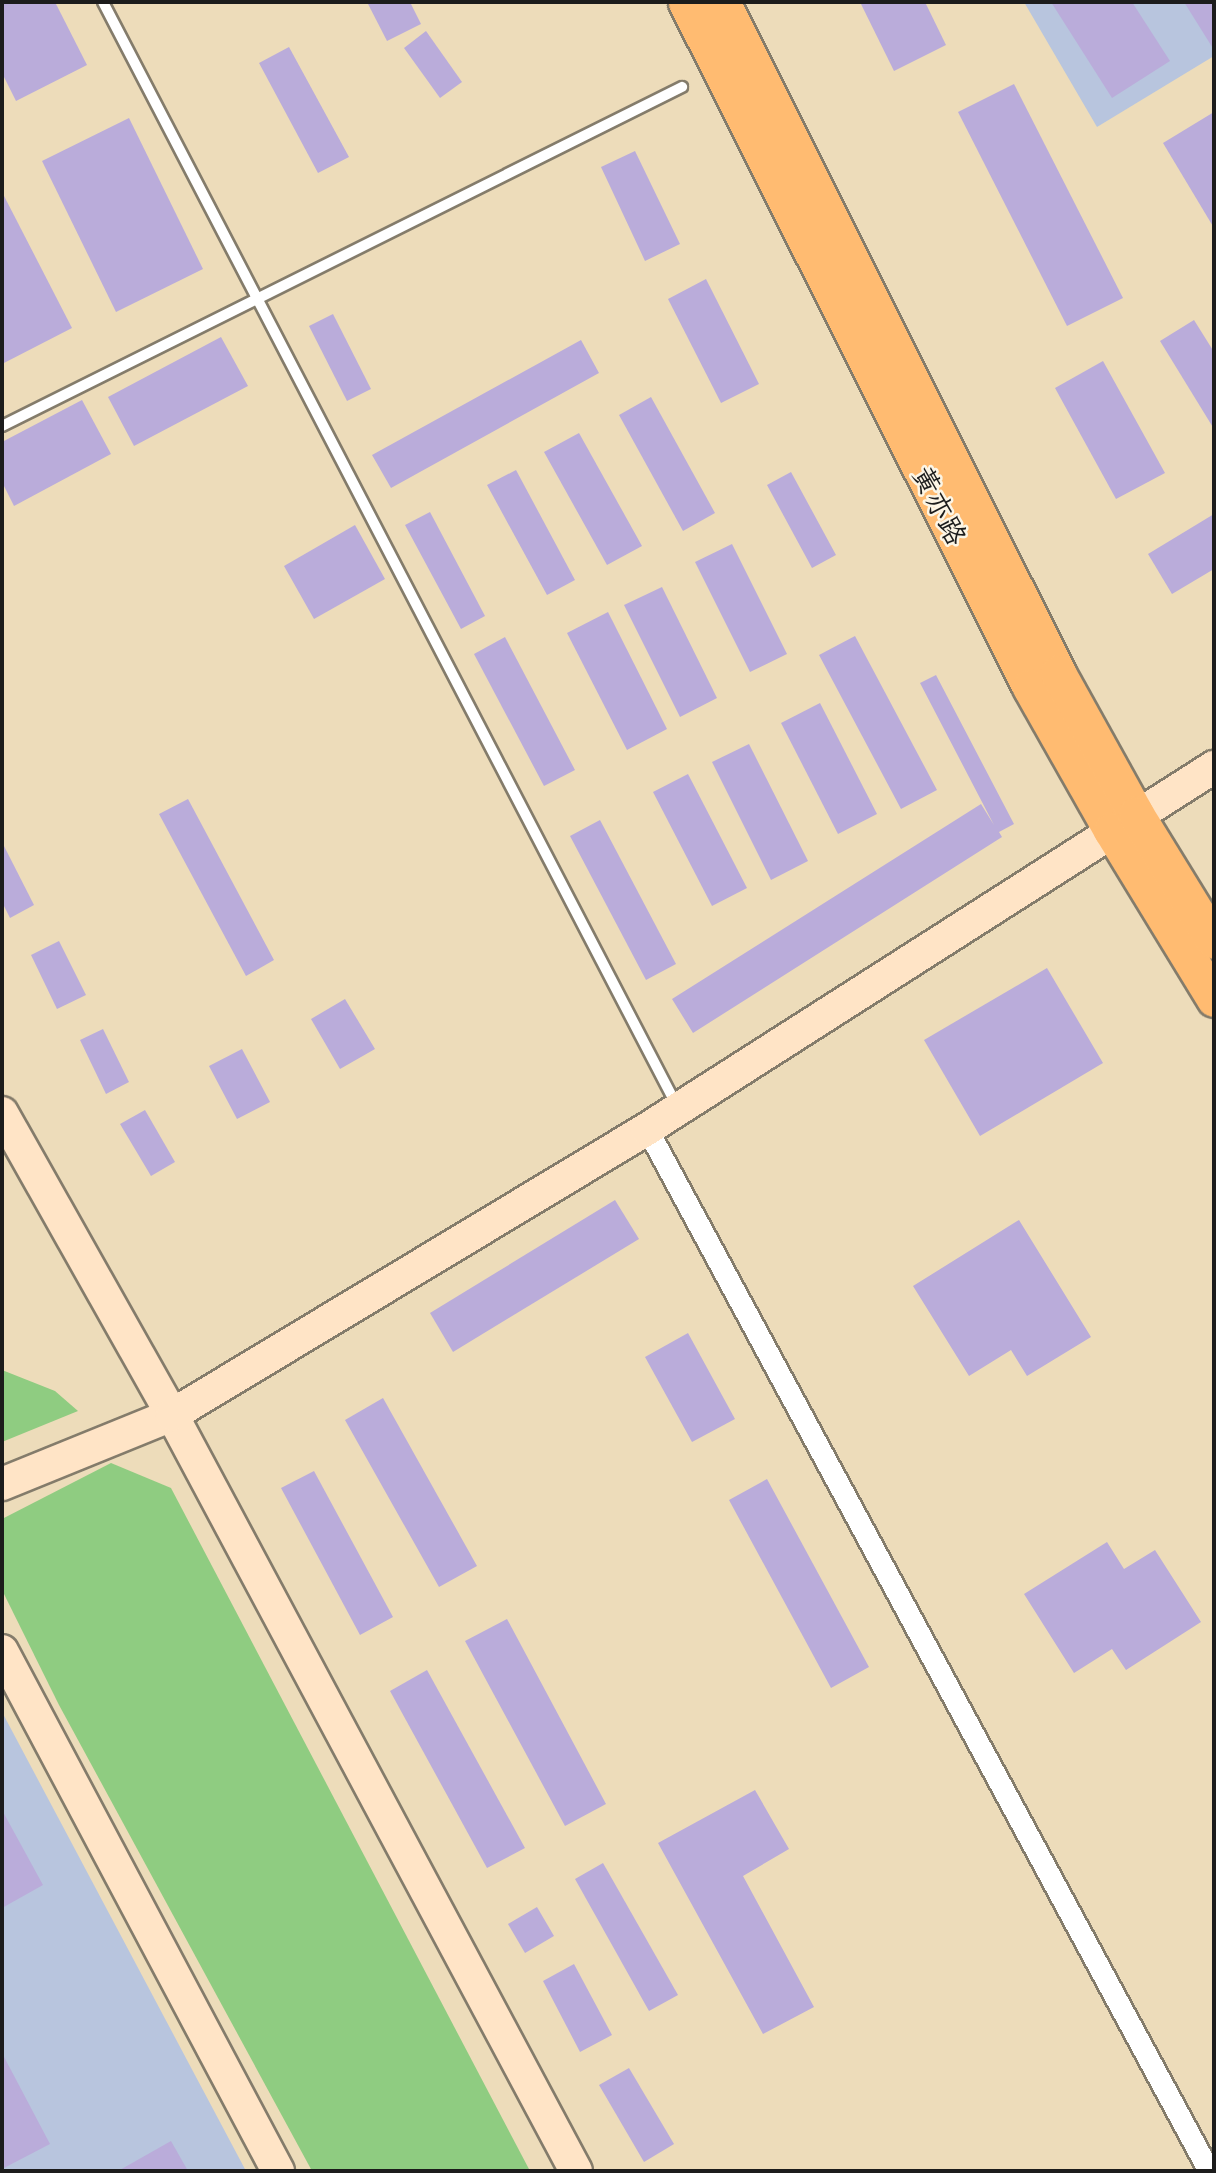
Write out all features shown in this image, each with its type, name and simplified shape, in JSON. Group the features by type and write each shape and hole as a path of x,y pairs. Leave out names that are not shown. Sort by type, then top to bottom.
{"main road":[{"name":"黄亦路","path":"686,2 1030,687 1124,822 1214,941"},
{"name":"黄亦路","path":"722,2 1050,657 1124,822 1214,999"}],"street":[{"path":"2,1484 172,1415 646,1129 1214,767"},
{"path":"2,1113 172,1415 576,2171"},
{"path":"646,1129 1209,2171"},
{"path":"2,1651 278,2171"}],"lane":[{"path":"103,2 678,1108"},
{"path":"2,426 682,87"}],"shaded area":[{"path":"1024,2 1214,2 1214,56 1097,127"},
{"path":"2,1712 246,2171 2,2171"}],"green space":[{"path":"2,1370 55,1391 78,1411 2,1442"},
{"path":"111,1463 171,1488 530,2171 312,2171 59,1705 2,1590 2,1519"}],"building":[{"path":"2,2 55,2 87,65 16,101 2,73"},
{"path":"367,2 410,2 421,24 387,41"},
{"path":"860,2 925,2 946,45 894,71"},
{"path":"1051,2 1132,2 1170,61 1112,98"},
{"path":"1184,2 1214,2 1214,50"},
{"path":"426,31 462,82 440,98 404,48"},
{"path":"289,47 349,157 318,173 259,63"},
{"path":"1014,84 1123,298 1067,326 958,112"},
{"path":"1214,112 1214,228 1163,143"},
{"path":"129,118 203,269 116,312 42,161"},
{"path":"635,151 680,244 645,261 601,167"},
{"path":"2,192 72,328 2,364"},
{"path":"706,279 759,384 721,403 668,299"},
{"path":"333,314 371,389 347,401 309,326"},
{"path":"1194,320 1214,352 1214,429 1160,341"},
{"path":"221,337 248,386 134,446 108,397"},
{"path":"581,340 599,373 391,488 372,455"},
{"path":"1103,361 1165,473 1116,499 1055,388"},
{"path":"651,397 715,513 683,531 619,415"},
{"path":"82,400 111,454 14,506 2,482 2,442"},
{"path":"579,433 642,546 607,565 544,452"},
{"path":"516,470 575,580 547,595 487,485"},
{"path":"791,472 836,555 812,568 767,485"},
{"path":"430,512 485,616 461,629 405,525"},
{"path":"1214,514 1214,569 1172,594 1148,554"},
{"path":"355,525 385,579 314,619 284,566"},
{"path":"732,544 787,654 750,672 695,562"},
{"path":"662,587 717,698 680,717 624,605"},
{"path":"608,612 667,729 627,750 567,633"},
{"path":"855,636 937,790 901,809 819,655"},
{"path":"505,637 575,770 544,786 474,654"},
{"path":"936,675 1014,824 999,832 1002,837 693,1033 672,999 981,804 994,825 920,683"},
{"path":"820,703 877,814 838,834 781,723"},
{"path":"749,744 808,861 771,880 712,762"},
{"path":"688,774 747,888 712,906 653,792"},
{"path":"188,799 274,960 246,976 159,814"},
{"path":"600,820 676,964 646,980 570,836"},
{"path":"4,846 34,905 10,918 2,902"},
{"path":"59,941 86,995 57,1009 31,955"},
{"path":"1047,968 1103,1063 980,1136 924,1040"},
{"path":"345,999 375,1049 340,1069 311,1019"},
{"path":"103,1029 129,1082 106,1094 80,1040"},
{"path":"242,1049 270,1102 237,1119 209,1066"},
{"path":"145,1110 175,1162 151,1176 120,1124"},
{"path":"615,1200 639,1239 453,1352 430,1313"},
{"path":"1019,1220 1091,1337 1027,1376 1011,1350 969,1376 913,1286"},
{"path":"688,1333 735,1419 692,1442 645,1357"},
{"path":"383,1398 477,1566 439,1587 345,1420"},
{"path":"314,1471 393,1617 360,1635 281,1488"},
{"path":"767,1479 869,1667 831,1688 729,1500"},
{"path":"1107,1542 1124,1569 1155,1550 1201,1622 1126,1670 1112,1649 1074,1673 1024,1594"},
{"path":"507,1619 606,1804 565,1826 465,1641"},
{"path":"427,1670 525,1848 487,1868 390,1691"},
{"path":"755,1790 789,1849 743,1876 814,2007 763,2034 658,1843"},
{"path":"2,1810 43,1885 2,1908"},
{"path":"603,1863 678,1995 649,2011 575,1879"},
{"path":"537,1907 554,1936 525,1953 508,1924"},
{"path":"574,1964 612,2035 580,2052 543,1981"},
{"path":"2,2053 50,2144 2,2169"},
{"path":"629,2068 674,2144 644,2162 599,2085"},
{"path":"171,2141 188,2171 118,2171"}]}
